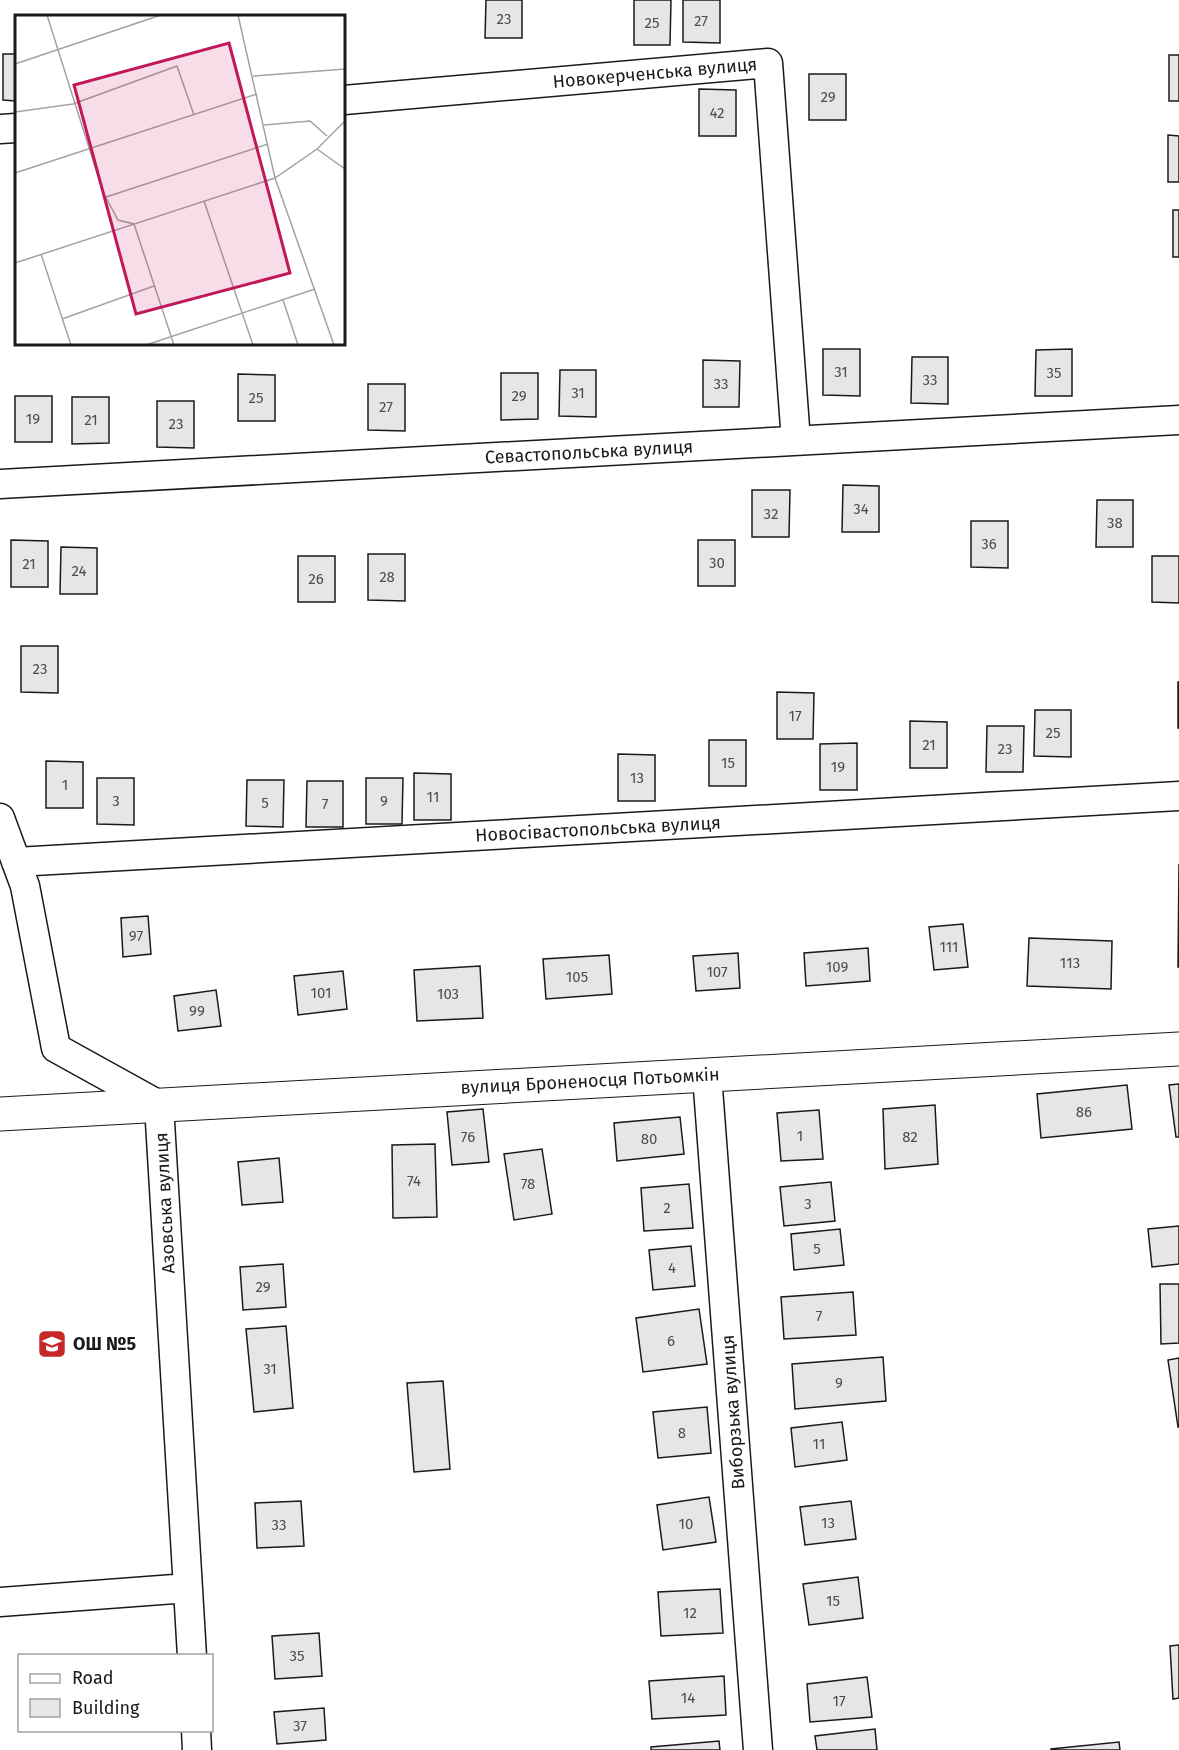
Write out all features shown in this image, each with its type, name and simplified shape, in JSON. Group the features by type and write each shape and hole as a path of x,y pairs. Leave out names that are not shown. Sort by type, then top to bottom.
{"street":[{"name":"Новокерченська вулиця","path":"345,100 768,63 796,441"},
{"path":"0,129 15,128"},
{"name":"Севастопольська вулиця","path":"0,484 1179,420"},
{"name":"Новосівастопольська вулиця","path":"16,862 1179,796"},
{"path":"0,818 25,886 56,1048 159,1105"},
{"name":"вулиця Броненосця Потьомкін","path":"0,1114 1179,1049"},
{"name":"Виборзька вулиця","path":"707,1075 758,1750"},
{"name":"Азовська вулиця","path":"159,1105 192,1654"},
{"path":"0,1602 188,1588"},
{"path":"196,1732 197,1750"}],"building":[{"path":"486,0 522,0 522,38 485,38"},
{"path":"634,0 671,0 670,45 634,45"},
{"path":"683,0 720,0 720,43 683,42"},
{"path":"3,54 15,54 15,101 3,100"},
{"path":"1169,55 1179,55 1179,101 1169,101"},
{"path":"809,74 846,74 846,120 809,120"},
{"path":"699,89 736,90 736,136 699,136"},
{"path":"1168,135 1179,136 1179,182 1168,182"},
{"path":"1173,210 1179,210 1179,257 1173,257"},
{"path":"823,349 860,349 860,396 823,395"},
{"path":"1072,349 1072,396 1035,396 1036,350"},
{"path":"912,357 948,357 948,404 911,403"},
{"path":"703,360 740,361 739,407 703,407"},
{"path":"560,370 596,370 596,417 559,416"},
{"path":"501,373 538,373 538,419 501,420"},
{"path":"238,374 275,375 275,421 238,421"},
{"path":"368,384 405,384 405,431 368,430"},
{"path":"15,396 52,396 52,442 15,442"},
{"path":"72,397 109,397 109,443 72,444"},
{"path":"157,401 194,401 194,448 157,447"},
{"path":"843,485 879,486 879,532 842,532"},
{"path":"752,490 790,490 789,537 752,537"},
{"path":"1097,500 1133,500 1133,547 1096,547"},
{"path":"971,521 1008,521 1008,568 971,567"},
{"path":"11,540 48,541 48,587 11,587"},
{"path":"698,540 735,540 735,586 698,586"},
{"path":"61,547 97,548 97,594 60,594"},
{"path":"368,554 405,554 405,601 368,600"},
{"path":"298,556 335,556 335,602 298,602"},
{"path":"1152,556 1179,556 1179,603 1152,602"},
{"path":"21,646 58,646 58,693 21,692"},
{"path":"1179,682 1179,728 1178,728"},
{"path":"777,692 814,693 813,739 777,739"},
{"path":"1035,710 1071,710 1071,757 1034,756"},
{"path":"910,721 947,722 947,768 910,768"},
{"path":"987,726 1024,726 1023,772 986,772"},
{"path":"709,740 746,740 746,786 709,786"},
{"path":"857,743 857,790 820,790 820,744"},
{"path":"618,754 655,755 655,801 618,801"},
{"path":"46,761 83,762 83,808 46,808"},
{"path":"414,773 451,774 451,820 414,820"},
{"path":"97,778 134,778 134,825 97,824"},
{"path":"366,778 403,778 402,824 366,824"},
{"path":"247,780 284,780 283,827 246,826"},
{"path":"307,781 343,781 343,827 306,827"},
{"path":"1179,864 1179,967 1178,967"},
{"path":"148,916 151,954 123,957 121,918"},
{"path":"963,924 968,967 934,970 929,927"},
{"path":"1029,938 1112,941 1111,989 1027,986"},
{"path":"868,948 870,981 806,986 804,953"},
{"path":"738,953 740,988 696,991 693,956"},
{"path":"609,955 612,994 546,999 543,959"},
{"path":"480,966 483,1018 417,1021 414,970"},
{"path":"343,971 347,1009 298,1015 294,976"},
{"path":"216,990 221,1026 178,1031 174,996"},
{"path":"1179,1084 1179,1137 1176,1137 1169,1085"},
{"path":"1127,1085 1132,1129 1041,1138 1037,1094"},
{"path":"935,1105 938,1164 885,1169 883,1109"},
{"path":"483,1109 489,1162 452,1165 447,1112"},
{"path":"819,1110 823,1159 781,1161 777,1113"},
{"path":"680,1117 684,1154 617,1161 614,1123"},
{"path":"435,1144 437,1217 393,1218 392,1145"},
{"path":"542,1149 552,1214 514,1220 504,1154"},
{"path":"279,1158 283,1202 242,1205 238,1162"},
{"path":"831,1182 835,1221 784,1226 780,1187"},
{"path":"689,1184 693,1228 644,1231 641,1188"},
{"path":"1179,1226 1179,1264 1152,1267 1148,1229"},
{"path":"840,1229 844,1265 794,1270 791,1234"},
{"path":"691,1246 695,1286 653,1290 649,1250"},
{"path":"283,1264 286,1307 243,1310 240,1267"},
{"path":"1160,1284 1179,1284 1179,1343 1161,1344"},
{"path":"853,1292 856,1335 784,1339 781,1297"},
{"path":"699,1309 707,1364 643,1372 636,1318"},
{"path":"286,1326 293,1408 254,1412 246,1329"},
{"path":"883,1357 886,1401 795,1409 792,1364"},
{"path":"1179,1358 1179,1427 1178,1427 1168,1360"},
{"path":"443,1381 450,1469 414,1472 407,1383"},
{"path":"707,1407 711,1453 658,1458 653,1412"},
{"path":"842,1422 847,1460 795,1467 791,1428"},
{"path":"709,1497 716,1542 663,1550 657,1505"},
{"path":"301,1501 304,1546 257,1548 255,1503"},
{"path":"851,1501 856,1539 805,1545 800,1507"},
{"path":"858,1577 863,1618 809,1625 803,1584"},
{"path":"720,1589 723,1633 661,1636 658,1592"},
{"path":"319,1633 322,1676 275,1679 272,1636"},
{"path":"1179,1645 1179,1698 1173,1699 1170,1646"},
{"path":"724,1676 726,1715 652,1719 649,1681"},
{"path":"867,1677 872,1717 810,1722 807,1684"},
{"path":"324,1708 326,1740 277,1744 274,1712"},
{"path":"875,1729 877,1750 817,1750 815,1736"},
{"path":"719,1741 720,1750 651,1750 651,1747"},
{"path":"1119,1742 1120,1750 1051,1750 1051,1749"}],"place":[{"name":"ОШ №5","path":"52,1344"}]}
